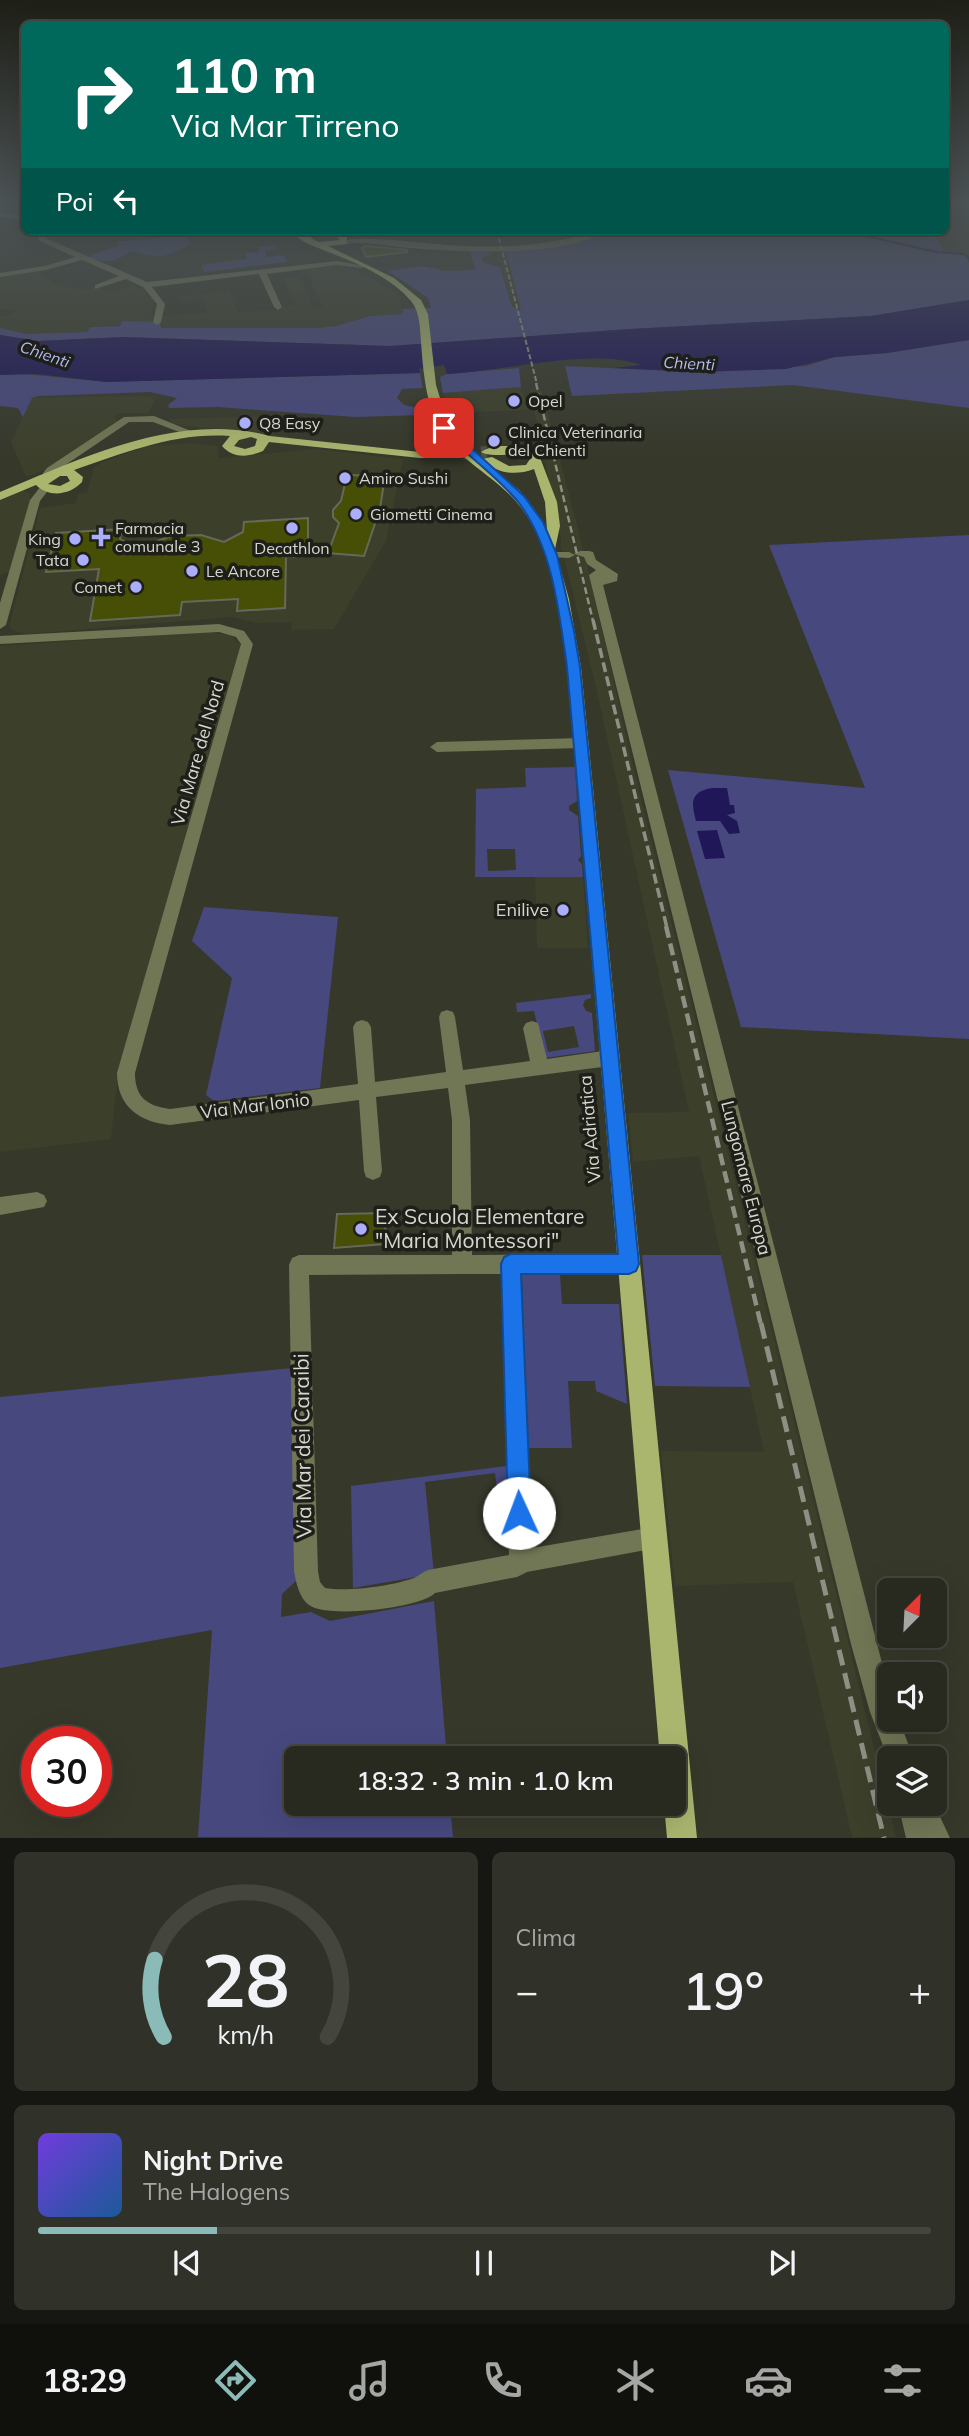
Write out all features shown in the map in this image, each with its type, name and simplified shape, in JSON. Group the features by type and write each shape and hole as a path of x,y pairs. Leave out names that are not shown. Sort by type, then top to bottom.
{"main road":[{"path":"398,286 411,293 420,303 434,405 429,417 440,438"},
{"path":"50,482 130,447 161,437 191,433 245,434 262,443 320,444 429,456 463,454"},
{"path":"228,446 232,438 245,434"},
{"path":"374,450 424,450 440,438 466,443 505,470 527,469 535,460"},
{"name":"Via Adriatica","path":"440,438 498,478 530,510 550,552 572,651 682,1838"},
{"path":"130,447 195,440 228,446 242,453 262,443"},
{"path":"486,452 521,449 531,453 553,521 554,536 550,552"},
{"path":"389,452 418,460 476,469 498,478"},
{"path":"50,482 69,488 97,463 112,454"},
{"path":"0,496 72,474 77,480"}],"street":[{"path":"147,286 161,304 157,322"},
{"path":"268,286 278,307"},
{"path":"0,625 35,500 50,482 48,473 127,419 154,419 191,433"},
{"name":"Lungomare Europa","path":"550,552 582,556 603,582 860,1632 883,1712 896,1746"},
{"name":"Via Mare del Nord","path":"0,640 219,628 240,634 247,644 125,1073 128,1095 144,1111"},
{"path":"437,747 581,743"},
{"path":"447,1017 461,1120 462,1265 629,1264"},
{"path":"362,1027 373,1171"},
{"path":"532,1028 540,1067"},
{"name":"Via Mar Ionio","path":"144,1111 170,1117 610,1058"},
{"path":"0,1206 37,1201"},
{"path":"511,1264 521,1561 654,1539"},
{"name":"Via Mar dei Caraibi","path":"462,1265 299,1265 307,1580 312,1592 321,1600 342,1601 423,1588 428,1582 517,1565 521,1561"},
{"path":"914,1816 919,1838"},
{"path":"927,1816 937,1838"}],"shaded area":[{"path":"0,286 63,286 82,290 95,286 112,293 135,286 146,292 148,298 155,298 150,314 153,315 152,322 90,327 87,332 26,334 0,328 0,315 6,316 17,310 0,309"},
{"path":"286,286 304,286 314,308 323,307 313,286 384,286 399,296 403,314 370,316 318,328 160,328 162,316 209,313 203,298 183,301 182,297 229,291 238,312 277,310 276,307 295,305"},
{"path":"410,286 506,286 512,307 521,310 515,286 969,286 969,300 871,316 390,346 123,337 38,341 0,335 0,328 26,334 87,332 90,327 120,326 122,321 160,322 161,328 336,326 370,316 403,314 403,309 431,308 428,298"},
{"path":"506,286 516,286 523,313 514,315"},
{"path":"969,340 969,408 793,385 572,396 565,366 699,372 806,366 835,357 887,353"},
{"path":"519,368 521,387 443,393 440,377 447,374"},
{"path":"14,373 107,382 420,373 423,388 402,389 397,398 404,405 418,408 422,415 355,417 218,407 169,408 168,405 177,398 150,392 39,396 32,398 23,417 18,408 0,406 0,375"},
{"path":"521,387 529,410 449,413 450,402 446,402 443,393"},
{"path":"530,390 542,390 585,556 636,778 877,1760 877,1816 891,1816 896,1837 852,1837 793,1582 675,1586 661,1451 764,1452 699,1156 633,1162 628,1113 689,1112 598,696 564,557 568,553 561,550"},
{"path":"147,396 155,399 148,413 117,413 115,417 118,422 44,470 26,477 11,442 32,398"},
{"path":"273,416 265,433 184,426 171,423 170,419"},
{"path":"191,443 218,446 219,458 315,449 403,459 386,541 334,629 291,630 292,622 256,623 232,617 26,634 12,630 9,626 40,508 76,503 78,494 87,493 94,467 102,462 147,446"},
{"path":"22,490 30,493 30,502 11,572 0,575 0,499"},
{"path":"969,535 969,1039 741,1027 668,770 865,788 769,545"},
{"path":"209,632 230,635 240,644 240,650 118,1075 111,1139 0,1152 0,646"},
{"path":"575,767 577,801 569,806 569,810 578,816 581,856 578,860 582,864 583,877 475,877 476,789 526,787 525,768","holes":["487,849 515,849 516,870 488,871"]},
{"path":"535,877 583,877 588,948 537,948"},
{"path":"204,907 338,917 320,1088 214,1101 206,1095 232,978 192,941"},
{"path":"591,994 591,998 585,1000 583,1005 586,1011 592,1013 595,1051 545,1058 534,1011 517,1012 516,1003","holes":["574,1026 579,1047 548,1052 543,1031"]},
{"path":"642,1255 721,1255 750,1387 655,1386"},
{"path":"522,1275 560,1275 562,1304 619,1304 627,1404 596,1391 595,1381 568,1381 572,1448 527,1448"},
{"path":"292,1368 297,1580 282,1594 281,1617 311,1612 330,1621 434,1601 446,1746 284,1746 284,1816 451,1816 453,1837 198,1837 212,1630 0,1668 0,1397"},
{"path":"506,1466 509,1541 503,1542 495,1473 425,1482 434,1574 353,1588 351,1486"}],"water":[{"name":"Chienti","path":"969,300 969,340 887,353 835,357 786,369 699,372 613,368 641,365 621,360 573,359 447,374 444,365 419,369 420,373 107,382 37,374 0,375 0,335 38,341 123,337 390,346 871,316"},
{"path":"712,788 727,788 730,805 734,805 735,813 727,815 737,821 740,833 729,834 720,821 696,821 694,799 700,792"},
{"path":"717,830 725,858 705,859 697,831"}],"building":[{"name":"Giometti Cinema","path":"347,475 385,476 380,509 364,556 328,553 339,523 333,517 333,510 341,501"},
{"name":"Le Ancore","path":"308,518 308,538 302,556 286,557 285,608 237,611 238,599 182,602 180,615 90,621 99,569 46,572 56,533 122,529 120,539 136,548 172,536 201,535 224,542 243,532 244,522"},
{"name":"Ex Scuola Elementare \"Maria Montessori\"","path":"386,1213 385,1244 334,1248 337,1214"}],"tunnel":[{"path":"463,454 487,452"}],"railway":[{"path":"511,286 537,384"},
{"path":"536,383 593,621"},
{"path":"593,620 667,928"},
{"path":"666,926 761,1325"},
{"path":"761,1323 884,1838"}],"place":[{"name":"Opel","path":"514,401"},
{"name":"Q8 Easy","path":"245,423"},
{"name":"Clinica Veterinaria del Chienti","path":"494,441"},
{"name":"Amiro Sushi","path":"345,478"},
{"name":"Giometti Cinema","path":"356,514"},
{"name":"Decathlon","path":"292,528"},
{"name":"Farmacia comunale 3","path":"101,537"},
{"name":"King","path":"75,539"},
{"name":"Tata","path":"83,560"},
{"name":"Le Ancore","path":"192,571"},
{"name":"Comet","path":"136,587"},
{"name":"Enilive","path":"563,910"},
{"name":"Ex Scuola Elementare \"Maria Montessori\"","path":"361,1229"}],"route":[{"path":"444,428 521,498 530,510 545,537 551,555 568,631 574,667 629,1264 511,1264 519,1513"}]}
